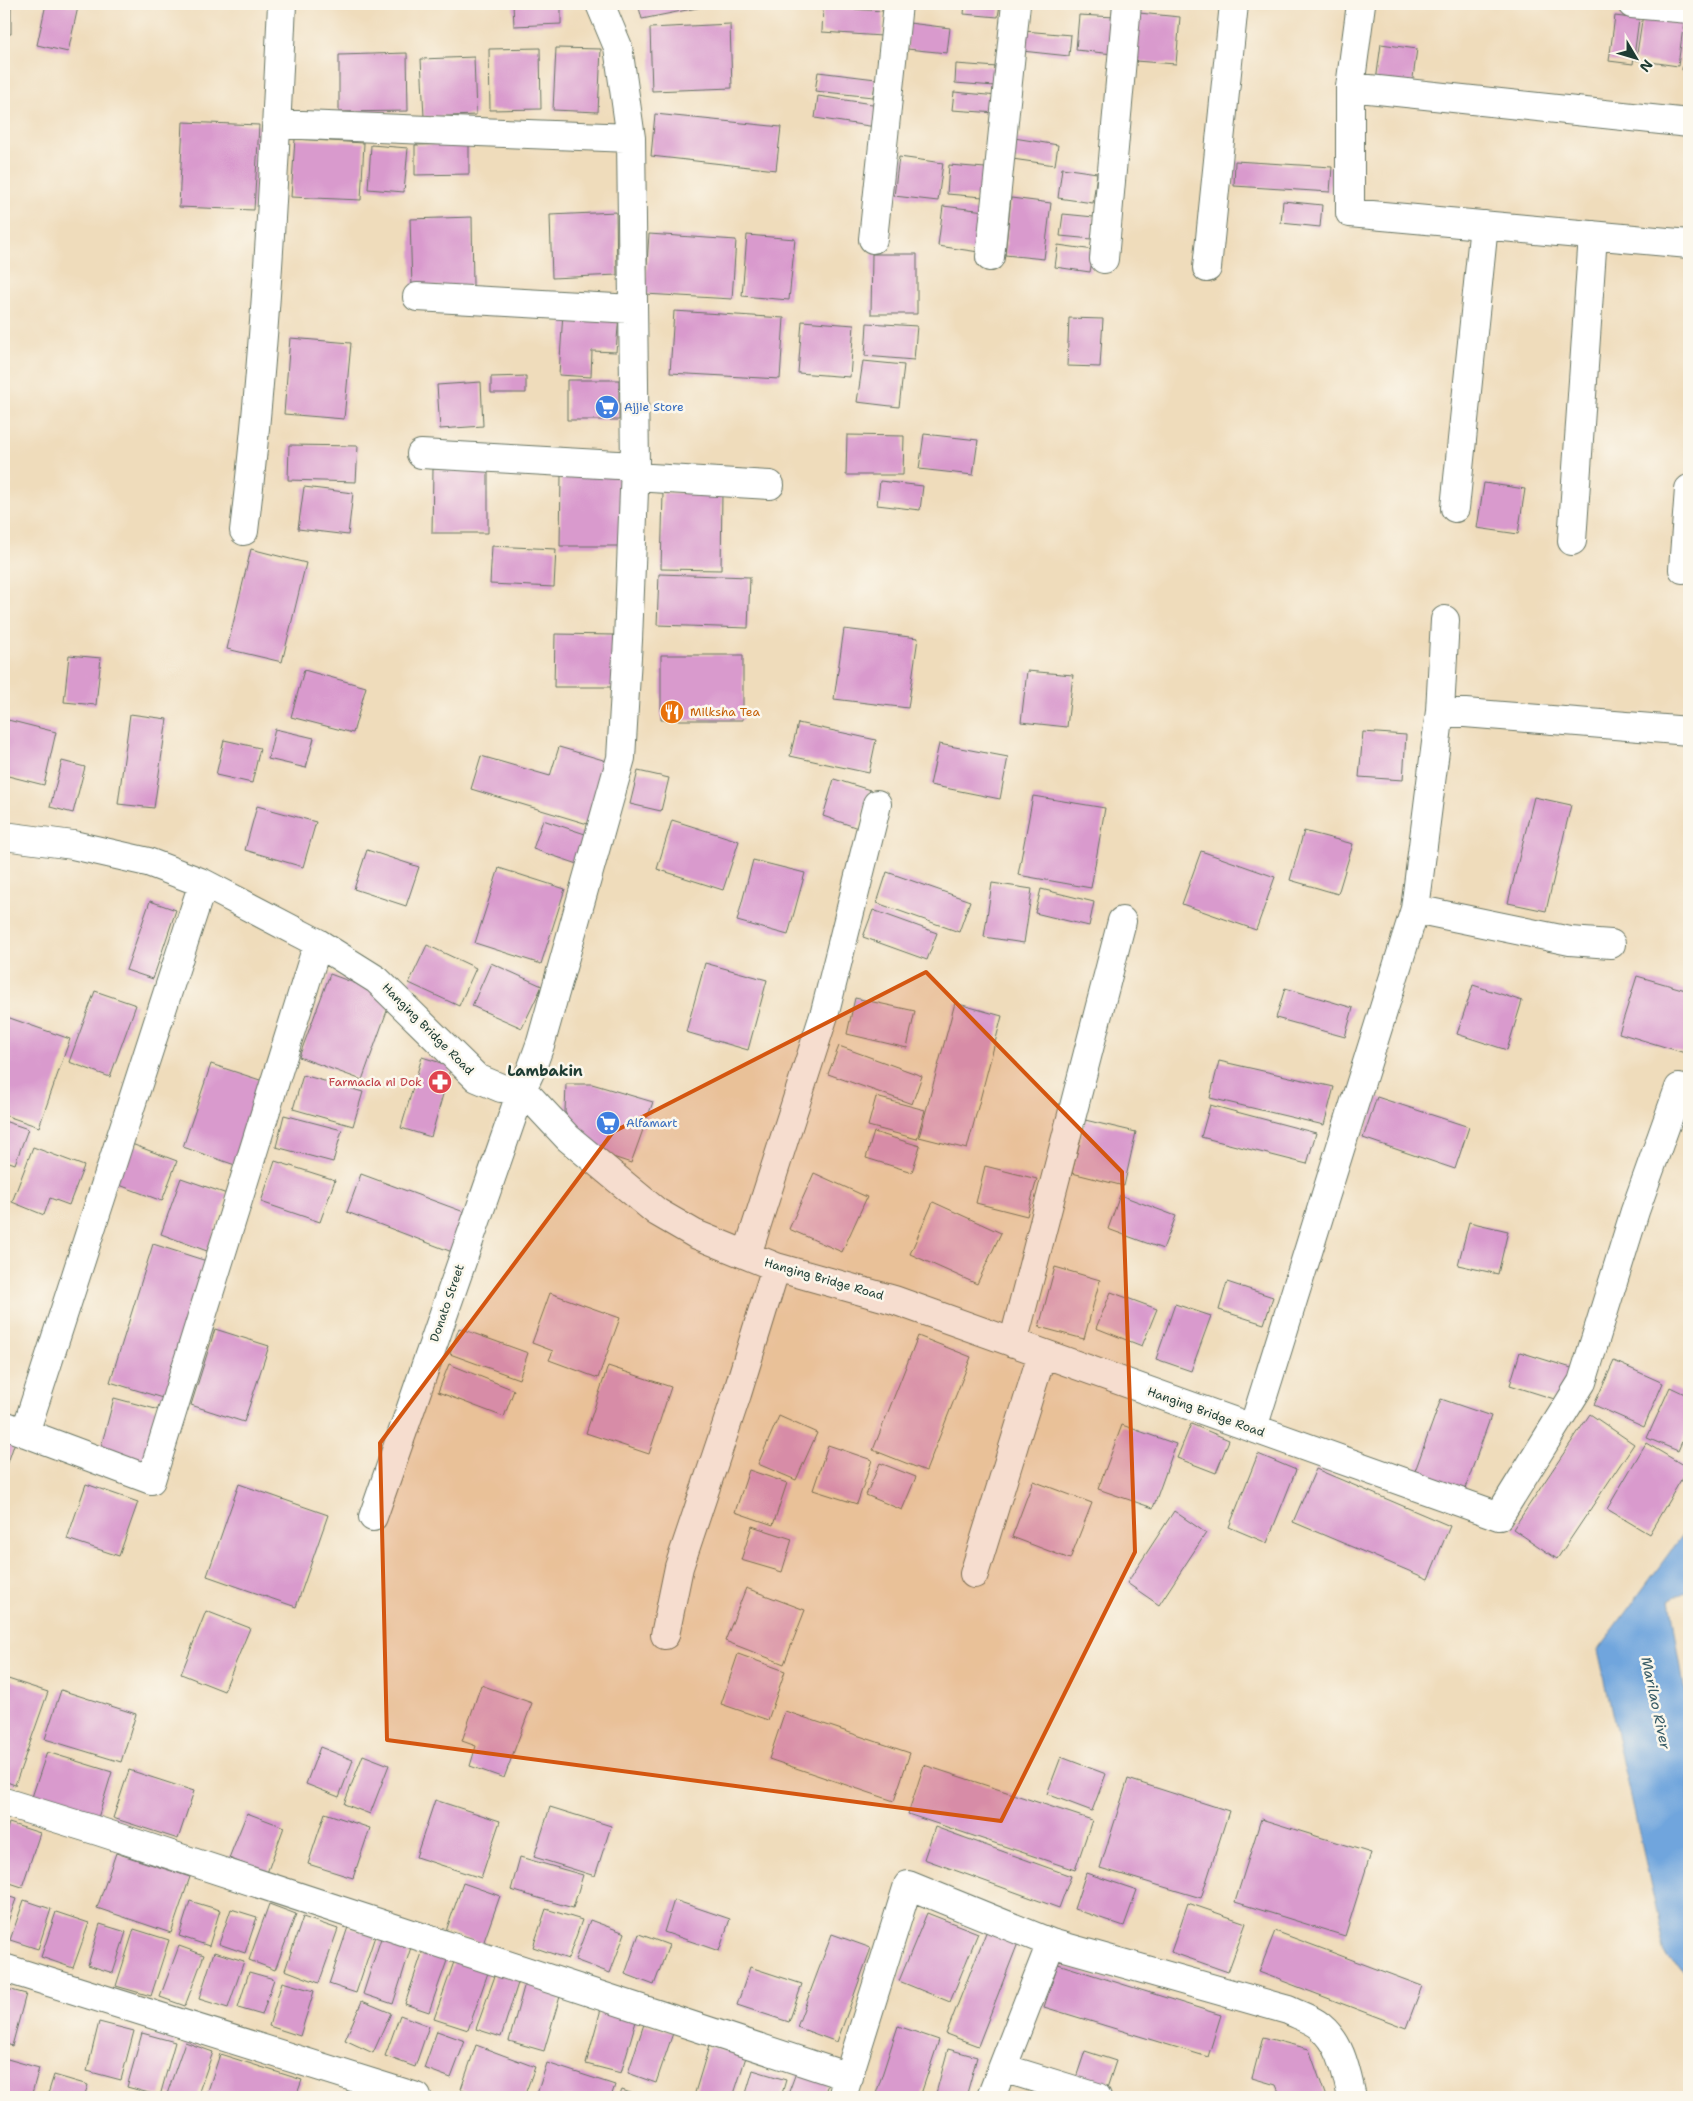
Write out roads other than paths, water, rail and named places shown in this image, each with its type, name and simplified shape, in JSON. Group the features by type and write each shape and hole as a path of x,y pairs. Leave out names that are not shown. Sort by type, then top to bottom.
{"street":[{"path":"244,531 256,432 282,4"},
{"name":"Donato Street","path":"373,1517 522,1089 541,1042 621,758 634,472 631,138 618,47 600,4"},
{"path":"873,239 898,4"},
{"path":"990,257 1016,4"},
{"path":"1104,259 1127,4"},
{"path":"1207,268 1234,4"},
{"path":"1361,4 1350,88 1350,213 1689,244"},
{"path":"1632,4 1689,9"},
{"path":"1350,88 1689,122"},
{"path":"276,124 631,138"},
{"path":"1455,508 1484,225"},
{"path":"1572,541 1593,235"},
{"path":"418,297 633,309"},
{"path":"421,454 634,472 770,486"},
{"path":"1683,569 1689,489"},
{"path":"1252,1428 1415,909 1440,711 1444,620"},
{"path":"1440,711 1689,731"},
{"path":"747,1255 825,1012 877,804"},
{"name":"Hanging Bridge Road","path":"4,836 73,845 148,862 203,883 318,943 377,980 477,1078 501,1088 522,1089 568,1138 658,1212 695,1234 776,1267 894,1300 1499,1516 1582,1382 1635,1211 1679,1088"},
{"path":"203,883 14,1429 151,1480 318,943"},
{"path":"1415,909 1570,941 1611,944"},
{"path":"1013,1343 1122,921"},
{"path":"665,1635 679,1567 737,1394 776,1267"},
{"path":"974,1574 1042,1354"},
{"path":"4,1802 98,1830 846,2087 908,1885 1052,1943 1288,2010 1319,2025 1334,2041 1341,2056 1352,2097"},
{"path":"991,2097 1052,1943"},
{"path":"4,1968 416,2097"},
{"path":"1003,2068 1097,2097"}],"water":[{"name":"Marilao River","path":"1689,1526 1689,1590 1670,1600 1689,1718 1689,1975 1667,1958 1598,1650"}],"place":[{"name":"Ajjie Store","path":"607,407"},
{"name":"Milksha Tea","path":"672,712"},
{"name":"Farmacia ni Dok","path":"440,1082"},
{"name":"Alfamart","path":"608,1123"}],"district":[{"name":"Lambakin","path":"545,1071"}]}
